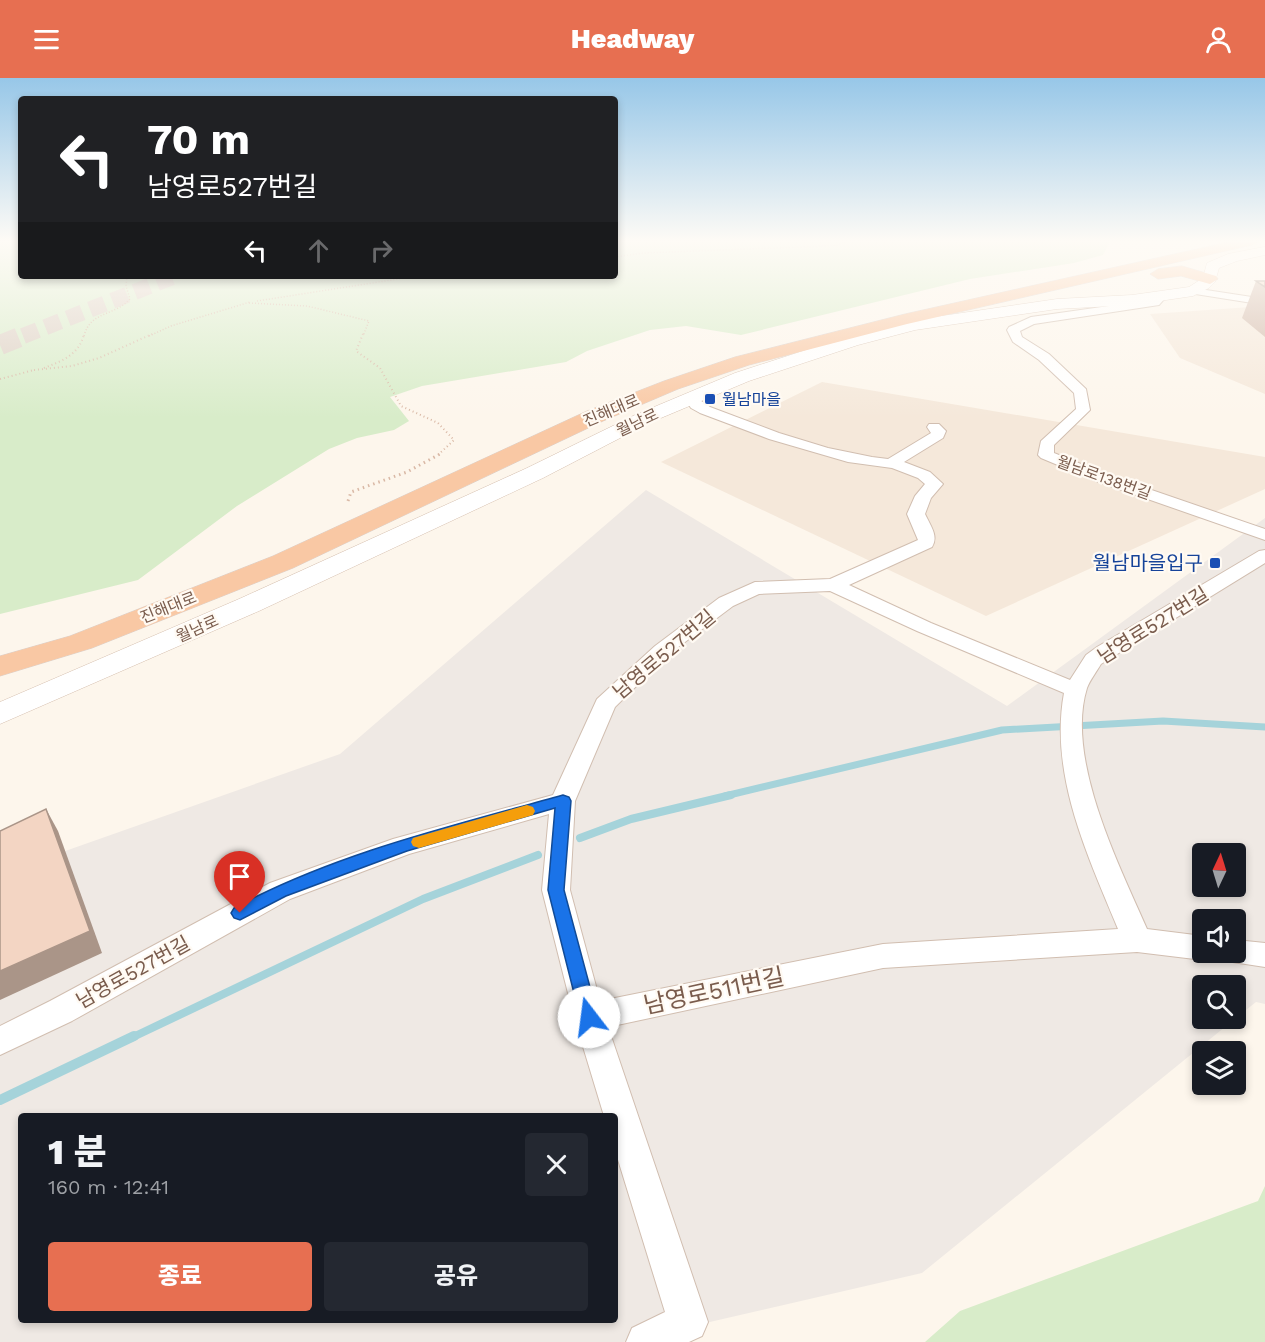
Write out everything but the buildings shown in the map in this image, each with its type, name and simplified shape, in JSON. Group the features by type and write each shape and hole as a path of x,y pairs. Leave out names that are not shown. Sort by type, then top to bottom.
{"highway":[{"name":"진해대로","path":"0,645 72,623 269,548 579,407 654,376 728,353 951,300"},
{"name":"진해대로","path":"0,666 81,642 283,562 595,416 671,386 742,361 986,300"},
{"path":"920,316 1006,306 1035,300"}],"main road":[{"name":"월남로","path":"0,714 260,600 535,473 642,419 742,377 852,341 914,325 994,312 1127,300"}],"street":[{"name":"월남로138번길","path":"1158,300 1155,303 1031,321 1013,330 1017,339 1044,357 1081,392 1083,410 1046,444 1046,455 1102,478 1265,535"},
{"path":"691,398 696,405 705,410 812,448 858,460 895,464 924,475 934,484 923,496 916,514 928,540 918,548 833,585"},
{"path":"895,464 905,454 938,435 939,431 934,427"},
{"name":"남영로527번길","path":"0,1041 61,1011 280,891 402,846 563,801 605,704 662,650 726,602 755,588 833,585 924,627 1073,689 1093,660 1265,555"},
{"path":"1073,689 1070,716 1072,747 1083,808 1137,940"},
{"path":"563,801 556,890 589,1017 688,1322 646,1342"},
{"name":"남영로511번길","path":"589,1017 883,956 1137,940 1192,947"},
{"path":"1246,953 1265,955"}],"path":[{"path":"0,379 66,358 81,346 86,326 94,318 127,304 129,300"},
{"path":"34,370 72,366 99,358 171,326 261,300"},
{"path":"249,303 308,306 369,321 356,351 380,368 401,406 438,423 454,440 450,447 424,464 351,492 348,501"}],"shaded area":[{"path":"1265,306 1265,394 1180,358 1150,314"},
{"path":"822,382 1265,457 1265,489 986,616 661,462"},
{"path":"646,490 1007,706 1265,518 1265,1004 1256,1002 1246,1010 1246,975 1192,975 1192,1029 1223,1029 1208,1041 1192,1041 1192,1054 922,1273 623,1342 0,1342 0,874 340,754"}],"green space":[{"path":"0,300 884,300 741,335 686,326 650,330 587,351 566,362 422,386 390,397 409,421 394,430 357,438 329,449 237,506 138,580 0,614"},
{"path":"1265,1186 1265,1342 925,1342 960,1311 1258,1201"}],"waterway":[{"path":"725,796 1002,730 1163,721 1265,727"},
{"path":"580,838 631,819 731,795"},
{"path":"131,1038 423,899 538,855"},
{"path":"0,1100 134,1036"}],"tunnel":[{"path":"23,336 114,300"},
{"path":"0,345 27,334"}],"slow traffic":[{"path":"419,842 527,811"}],"place":[{"name":"월남마을","path":"710,399"},
{"name":"월남마을입구","path":"1215,563"}],"route":[{"path":"240,913 280,891 402,846 563,801 556,890 589,1017"}]}
